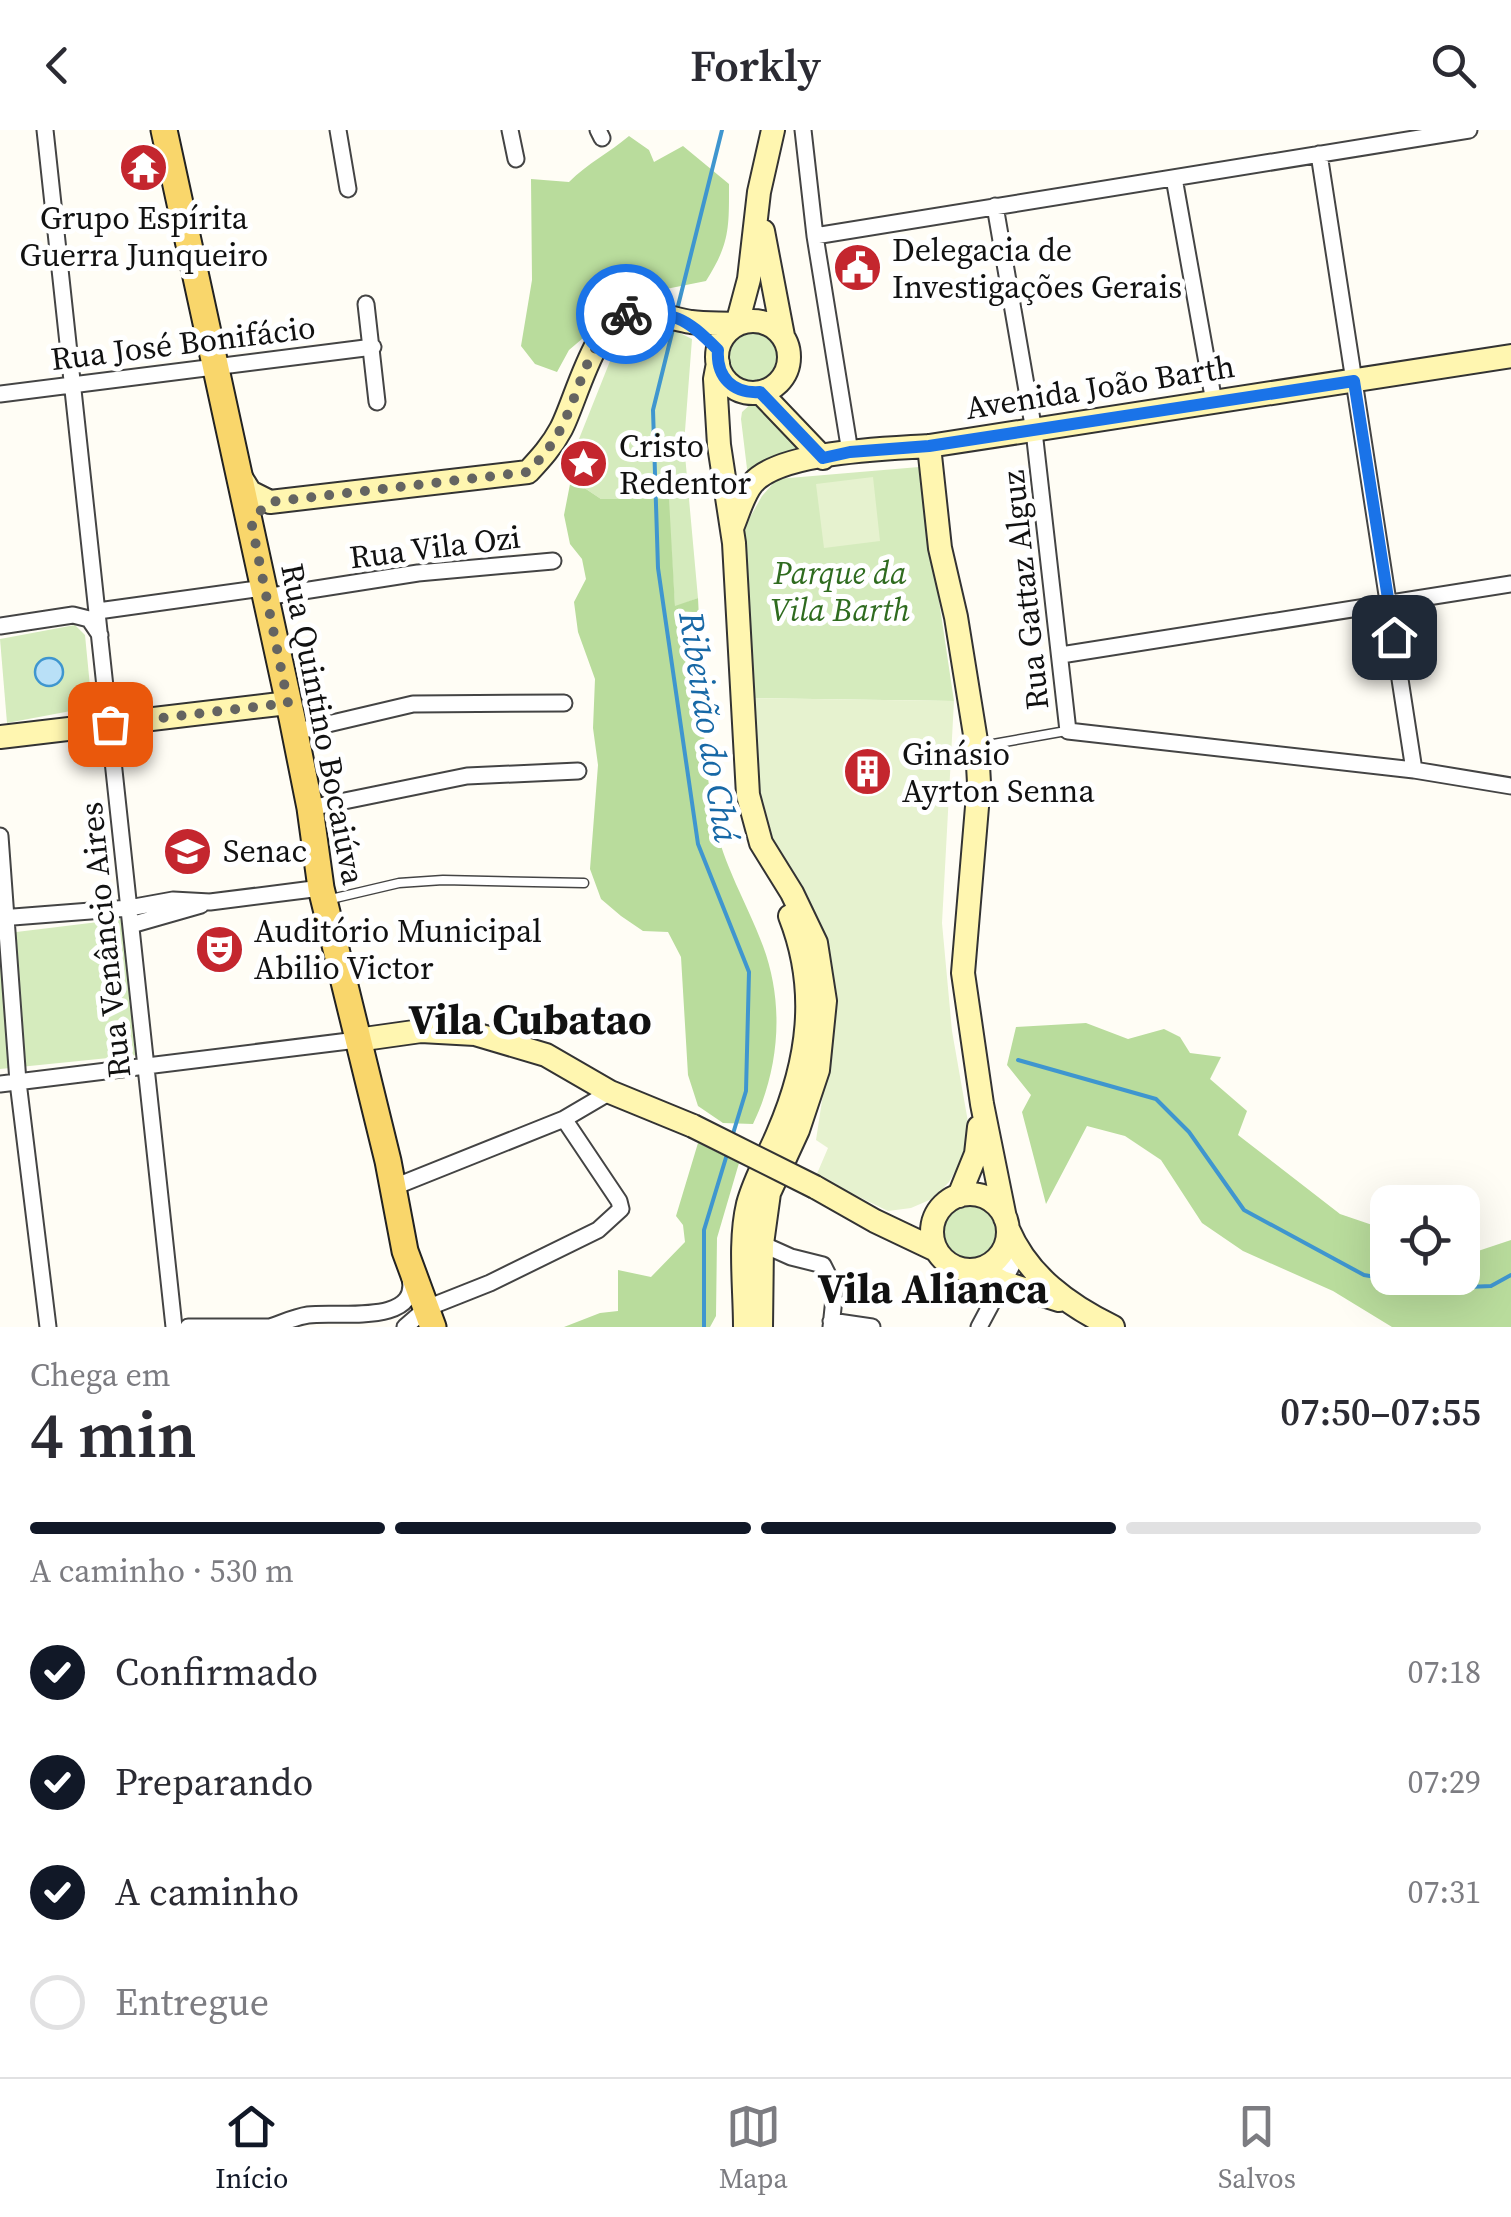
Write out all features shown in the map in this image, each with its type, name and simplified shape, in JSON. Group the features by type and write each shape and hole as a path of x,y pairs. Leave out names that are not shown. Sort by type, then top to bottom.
{"main road":[{"name":"Rua Quintino Bocaiúva","path":"164,130 252,526 310,808 322,894 394,1187 419,1323"},
{"path":"761,1327 760,1274 769,1192 798,1130 818,1070 825,1026 823,971 816,944 754,825 748,796 732,528 715,379 718,356 727,332 737,324 749,278 758,192 773,130"},
{"path":"758,192 767,262 788,344 791,422"},
{"path":"239,474 250,492 270,502 528,472 550,448 563,425 593,352 608,328 624,314 657,312 690,322 762,321 783,336"},
{"path":"690,322 718,356 724,378 732,387 754,393 791,422 823,458"},
{"name":"Avenida João Barth","path":"732,528 750,486 778,466 850,452 1034,431 1511,356"},
{"path":"720,445 735,408 754,393 776,386 789,362"},
{"path":"929,446 940,548 956,617 977,747 979,783 963,973 982,1104 1006,1223 1018,1254 1037,1276 1072,1304 1113,1327"},
{"path":"252,526 270,502"},
{"path":"0,738 288,703"},
{"path":"745,1327 747,1210 754,1183 792,1099 804,1062 808,1030 808,978 777,869"},
{"path":"357,1040 421,1031 475,1034 546,1055 610,1092 693,1126 815,1187 936,1250 955,1267 980,1268 1002,1282 1072,1304"},
{"path":"936,1250 933,1224 952,1200 976,1154 982,1104"},
{"path":"874,1221 910,1221 952,1200 978,1195 990,1200 1006,1223 1001,1254 980,1268"}],"street":[{"name":"Rua Venâncio Aires","path":"45,130 174,1327"},
{"path":"338,130 348,189"},
{"path":"510,130 516,159"},
{"path":"803,130 850,452"},
{"path":"816,236 1469,130"},
{"path":"1319,154 1414,770"},
{"path":"1174,178 1214,402"},
{"name":"Rua Gattaz Alguz","path":"995,206 1034,431 1068,730"},
{"path":"366,304 377,402"},
{"name":"Rua José Bonifácio","path":"0,394 373,347"},
{"name":"Rua Vila Ozi","path":"98,611 554,561"},
{"path":"1061,655 1511,584"},
{"path":"0,626 73,615 89,619 102,639"},
{"path":"294,732 412,704 564,703"},
{"path":"1068,730 1414,770 1511,786"},
{"path":"310,808 467,776 578,771"},
{"path":"0,836 18,1082 48,1327"},
{"path":"3,918 130,916 173,900 210,902 322,894"},
{"path":"0,1084 357,1040"},
{"path":"394,1187 564,1118 610,1092"},
{"path":"419,1323 598,1230 621,1209 564,1118"},
{"path":"762,1244 823,1265 836,1289 831,1324 872,1327"},
{"path":"188,1327 271,1327 305,1315 383,1312 401,1306 412,1288 405,1251"},
{"path":"979,1327 1018,1254"},
{"path":"760,1274 776,1259 791,1257"}],"lane":[{"path":"977,747 1068,730"},
{"path":"322,894 443,880 584,884"}],"green space":[{"path":"629,136 649,150 654,162 683,146 729,184 724,245 706,281 616,299 589,333 569,350 557,372 535,364 521,346 532,280 531,179 569,182"},
{"path":"642,320 692,339 684,444 698,598 675,607 668,500 601,499 571,479 569,464 624,326"},
{"path":"753,329 773,337 781,357 773,377 753,385 733,377 725,357 733,337"},
{"path":"752,403 759,403 807,455 748,477 741,419 742,412"},
{"name":"Parque da Vila Barth","path":"919,467 954,701 746,698 740,535 762,496 777,479"},
{"path":"873,477 880,541 824,548 816,484"},
{"path":"571,479 601,499 669,499 675,606 698,598 704,737 714,819 729,868 763,946 774,991 773,1060 753,1124 723,1123 698,1106 688,1075 681,957 668,932 643,931 601,899 590,869 598,765 593,728 595,679 578,632 574,602 586,579 582,559 570,544 564,515"},
{"path":"75,625 85,635 92,707 7,723 0,639"},
{"path":"746,698 954,701 942,923 952,1031 968,1122 965,1154 949,1182 934,1198 911,1208 888,1211 816,1176 828,1148 816,1140 832,1035 760,811"},
{"path":"123,919 138,1055 0,1069 0,934"},
{"path":"1086,1023 1128,1039 1164,1029 1180,1037 1190,1053 1221,1057 1210,1079 1247,1111 1238,1135 1340,1214 1370,1224 1370,1295 1480,1295 1480,1250 1511,1240 1511,1327 1392,1327 1333,1291 1243,1251 1202,1223 1161,1160 1125,1136 1087,1126 1046,1204 1022,1112 1031,1095 1007,1065 1016,1027"},
{"path":"698,1143 739,1163 717,1238 716,1316 710,1327 564,1327 600,1313 618,1311 618,1270 651,1277 685,1242 683,1225 676,1216"},
{"path":"968,1200 990,1209 999,1231 990,1253 968,1262 946,1253 937,1231 946,1209"}],"water":[{"path":"49,658 59,662 63,672 59,682 49,686 39,682 35,672 39,662"}],"waterway":[{"name":"Ribeirão do Chá","path":"677,310 722,130"},
{"name":"Ribeirão do Chá","path":"673,329 653,410 658,568 698,844 749,972 746,1091 732,1137"},
{"path":"1018,1060 1156,1099 1189,1132 1244,1210 1364,1275 1426,1286 1468,1287 1491,1286 1511,1275"},
{"name":"Ribeirão do Chá","path":"704,1327 704,1230 728,1151"}],"way so far":[{"path":"110,724 288,703 252,526 258,513 270,502 528,472 550,448 563,425 593,352 608,328 626,314"}],"place":[{"name":"Grupo Espírita Guerra Junqueiro","path":"144,168"},
{"name":"Delegacia de Investigações Gerais","path":"857,268"},
{"name":"Cristo Redentor","path":"584,464"},
{"name":"Ginásio Ayrton Senna","path":"867,772"},
{"name":"Senac","path":"188,851"},
{"name":"Auditório Municipal Abilio Victor","path":"219,949"}],"district":[{"name":"Vila Cubatao","path":"530,1019"},
{"name":"Vila Alianca","path":"933,1288"}],"route":[{"path":"626,314 657,312 690,322 718,350 718,367 732,387 754,394 760,392 823,458 1034,431 1354,381 1394,637"}]}
